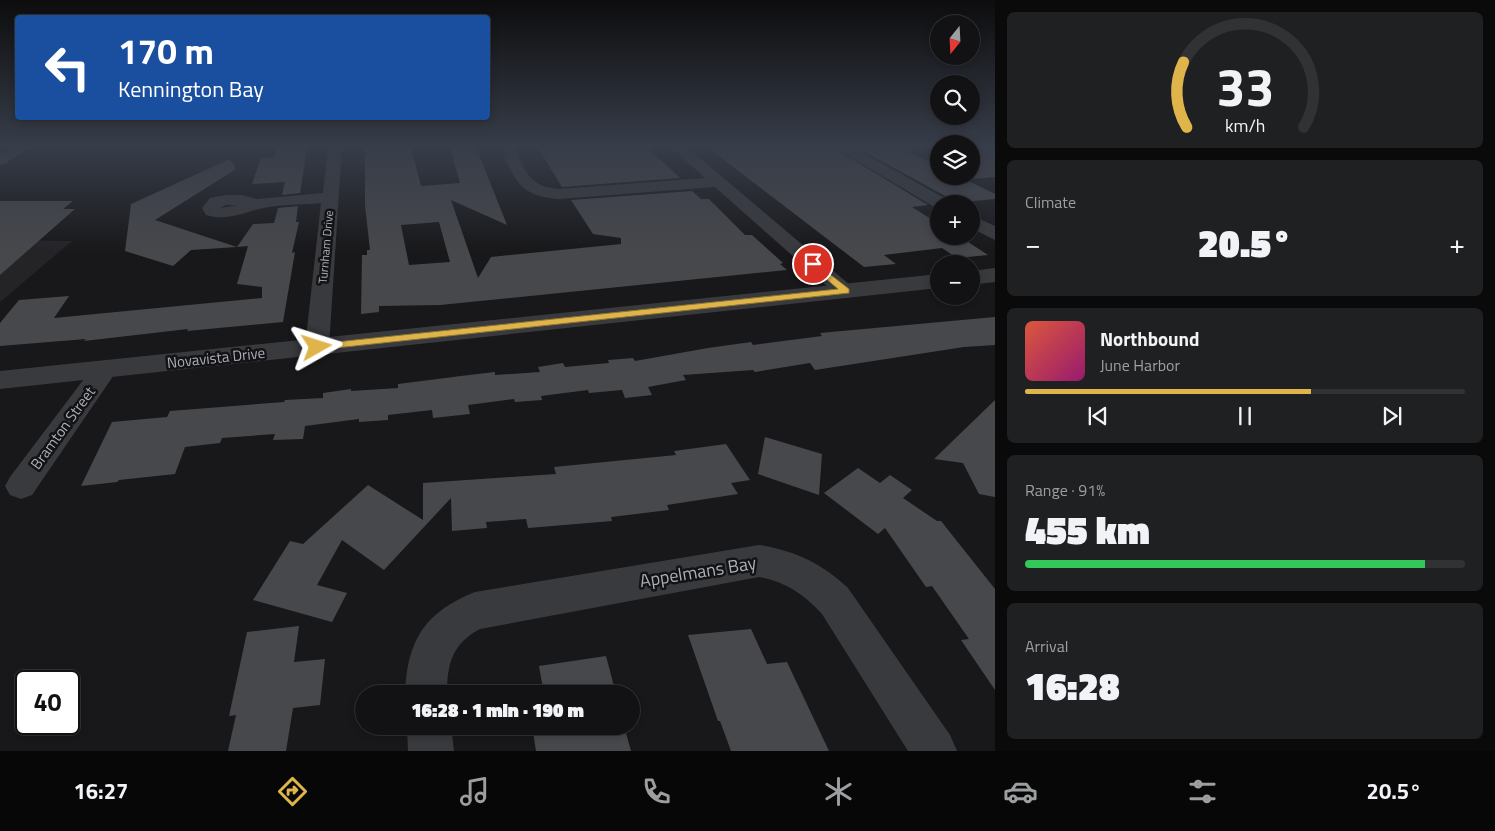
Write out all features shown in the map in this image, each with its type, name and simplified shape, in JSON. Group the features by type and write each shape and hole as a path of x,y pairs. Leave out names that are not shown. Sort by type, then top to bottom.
{"street":[{"name":"Turnham Drive","path":"317,347 331,182"},
{"path":"525,182 538,192 559,194 717,182"},
{"path":"718,182 846,291"},
{"path":"903,182 930,197"},
{"path":"256,204 330,197"},
{"path":"980,225 995,234"},
{"path":"980,277 995,275"},
{"name":"Novavista Drive","path":"0,380 930,282"},
{"name":"Bramton Street","path":"21,486 106,369"},
{"name":"Appelmans Bay","path":"426,685 431,656 438,640 448,627 460,618 475,611 759,561 783,565 799,571 819,585 836,601 934,751"},
{"path":"430,735 431,751"}],"shaded area":[{"path":"0,240 72,241 0,302"}],"building":[{"path":"179,182 215,182 155,220 237,247 191,250 173,266 125,251 131,204"},
{"path":"253,182 284,182 252,184"},
{"path":"285,182 302,182 300,193 282,195"},
{"path":"365,182 420,182 421,186 460,182 490,182 507,225 451,200 478,278 491,257 621,244 621,238 593,234 571,200 692,191 701,199 709,199 745,235 752,235 783,263 780,264 787,270 440,305 379,306 379,312 361,314 362,255 367,255 367,250 370,250 365,205","holes":["439,222 450,262 409,265 401,225"]},
{"path":"559,182 627,182 562,187"},
{"path":"753,182 890,182 928,205 912,207 930,218 930,245 973,245 988,255 952,255 942,248 884,255 896,264 864,267"},
{"path":"920,182 930,182 930,185 977,185 995,194 995,199 980,200 980,195 944,195"},
{"path":"0,201 73,201 63,209 75,209 0,275"},
{"path":"298,206 296,222 299,222 292,253 295,252 283,322 187,331 188,329 84,341 86,339 0,346 0,323 19,300 69,296 54,318 262,298 262,287 237,284 248,246 237,247 253,224 274,223 278,208"},
{"path":"995,317 995,345 964,347 815,370 810,363 755,372 753,370 683,375 686,380 648,387 652,395 625,398 622,390 589,393 588,390 541,396 542,400 515,402 514,399 468,405 470,414 433,418 432,410 388,415 388,420 359,422 359,419 305,426 303,439 273,440 275,434 222,438 220,443 185,447 175,474 81,486 112,422 167,417 170,411 323,398 323,393 351,389 351,391 398,388 398,384 495,372 495,375 540,372 538,367 563,363 565,367 609,363 608,360 633,358 635,361 751,342 753,345 822,336 820,333"},
{"path":"995,400 995,497 979,494 963,463 934,459"},
{"path":"765,437 822,454 819,495 758,474"},
{"path":"726,444 750,480 731,483 738,494 667,505 669,510 611,517 612,521 528,528 526,519 486,522 487,528 452,531 451,498 384,570 342,540 317,585 347,593 332,622 253,600 290,541 303,544 368,485 423,520 423,483 556,474 554,467 676,455 674,451"},
{"path":"858,468 880,483 890,475 912,490 903,498 937,521 941,521 995,589 995,690 961,640 969,639 932,586 926,587 885,528 878,534 824,493"},
{"path":"299,626 294,662 325,659 320,705 293,708 286,751 228,751 236,715 229,716 247,632"},
{"path":"751,629 767,664 787,662 829,751 731,751 720,721 718,721 688,635"},
{"path":"606,656 614,685 542,685 539,666"},
{"path":"533,735 627,735 631,751 536,751"}],"route":[{"path":"317,347 846,291 813,264"}]}
